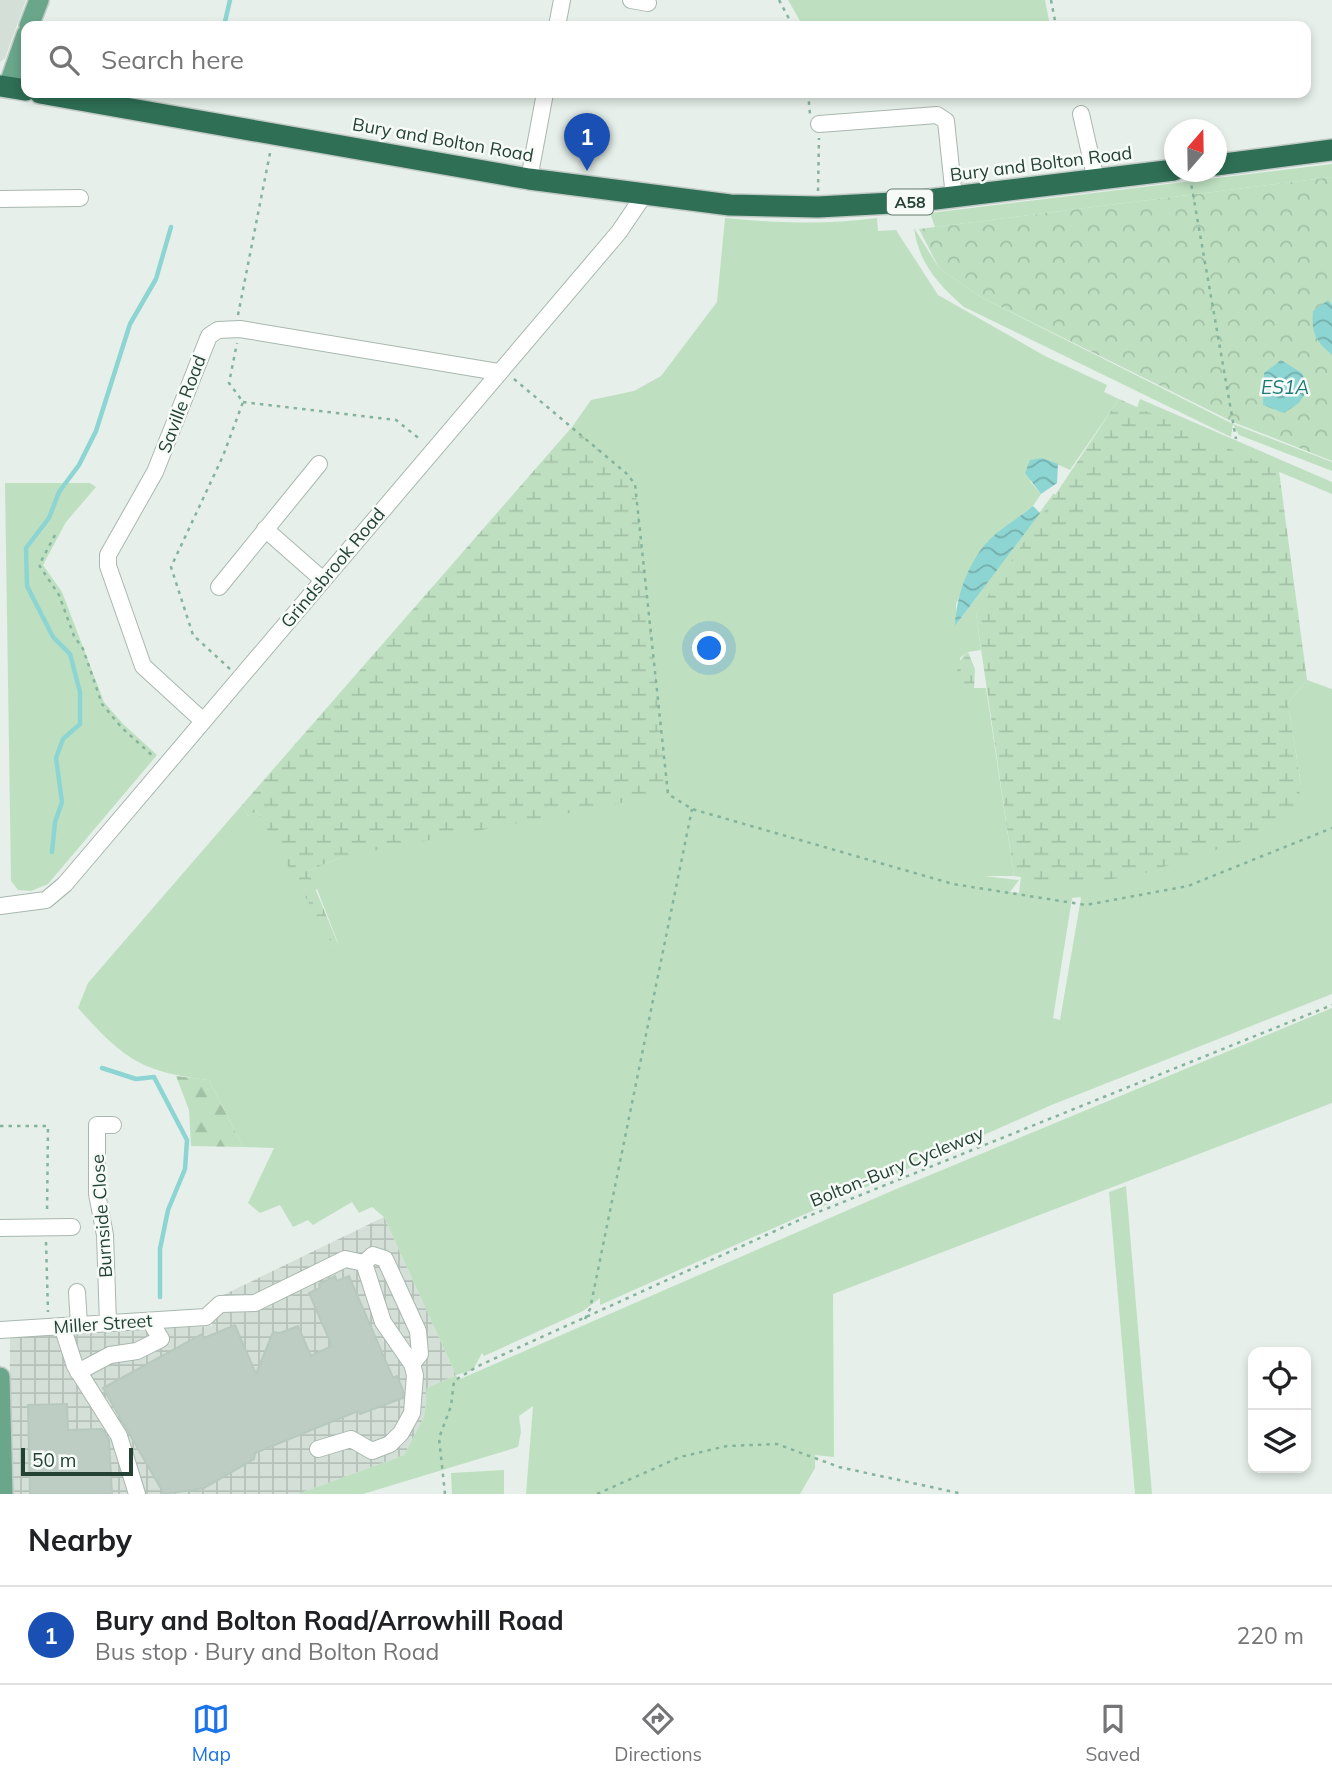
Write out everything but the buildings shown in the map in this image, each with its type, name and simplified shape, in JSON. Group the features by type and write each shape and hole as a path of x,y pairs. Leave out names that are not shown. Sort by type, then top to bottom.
{"highway":[{"name":"Bury and Bolton Road","path":"69,98 529,178 730,205 818,207 954,197 1164,171"},
{"path":"1227,164 1332,150"}],"main road":[{"path":"31,21 38,0"},
{"path":"11,88 21,53"},
{"path":"0,1377 3,1494"}],"street":[{"path":"558,21 562,0"},
{"path":"529,178 544,98"},
{"path":"1081,114 1096,180"},
{"path":"819,124 937,115 946,121 954,197"},
{"name":"Grindsbrook Road","path":"0,906 36,903 54,894 619,232 644,195"},
{"path":"0,199 80,198"},
{"path":"238,328 499,370"},
{"name":"Saville Road","path":"203,721 138,658 108,566 108,555 155,472 204,346 218,330 238,328"},
{"path":"219,587 319,464"},
{"path":"265,529 323,580"},
{"name":"Burnside Close","path":"108,1323 105,1234 97,1194 97,1125 113,1125"},
{"path":"0,1228 72,1227"},
{"path":"318,1450 351,1439 372,1451 390,1444 401,1433 412,1413 415,1376 412,1364 383,1322 364,1263 373,1255 385,1259 418,1331 420,1353 412,1364"},
{"name":"Miller Street","path":"0,1330 206,1317 220,1304 255,1303 345,1259 364,1263"},
{"path":"78,1292 79,1325"},
{"path":"78,1372 110,1355 137,1351 161,1339 150,1321"},
{"path":"55,1327 78,1372 119,1436 136,1494"}],"path":[{"path":"779,0 790,21"},
{"path":"1051,0 1055,21"},
{"path":"808,98 810,113 819,124 818,207"},
{"path":"274,133 229,383 243,402 396,420 434,450"},
{"path":"1192,182 1236,439"},
{"path":"499,370 626,473 635,484 668,794 692,809 953,884 1086,905 1188,886 1332,828"},
{"path":"240,678 193,635 171,567 223,456 243,402"},
{"path":"55,535 39,565 59,595 74,636 83,649 99,699 122,728 164,766"},
{"path":"585,1319 590,1309 692,809"},
{"name":"Bolton-Bury Cycleway","path":"445,1494 439,1438 450,1406 454,1381 478,1367 806,1217 1332,1005"},
{"path":"0,1126 48,1126 47,1228 55,1327"},
{"path":"597,1494 680,1457 727,1446 777,1444 839,1467 963,1494"}],"shaded area":[{"path":"0,0 26,0 5,58 0,62"},
{"path":"384,1217 456,1375 427,1388 424,1417 404,1455 298,1494 9,1494 10,1335 212,1326 213,1300"}],"green space":[{"path":"788,0 1045,0 1049,21 800,21"},
{"path":"1332,164 1332,177 935,227 930,213 1184,182 1227,182 1227,177"},
{"path":"1332,177 1332,461 1233,422 979,296 939,268 919,229"},
{"path":"725,218 801,223 877,218 878,231 896,230 938,295 1045,356 1107,385 1104,392 1119,399 1070,470 1043,458 1030,481 1041,494 1033,506 987,542 956,604 956,625 1054,493 1057,499 976,614 981,650 968,652 960,658 959,688 986,688 1014,876 984,876 1019,880 1010,892 1019,893 1021,877 1301,785 1288,703 1307,680 1332,689 1332,994 1049,1106 600,1305 600,1298 583,1311 484,1356 482,1353 473,1370 456,1375 384,1217 372,1207 359,1213 352,1202 313,1225 308,1220 293,1227 280,1205 260,1213 248,1203 274,1148 243,1147 209,1080 166,1072 134,1060 108,1039 78,1008 88,983 242,805 248,816 257,811 276,843 308,871 342,857 635,484 572,427 591,400 634,391 661,376 717,302","holes":["317,889 338,943 333,946 307,896","1072,898 1081,898 1060,1020 1053,1018"]},
{"path":"914,228 939,268 979,296 1233,424 1231,437 964,307 946,290 925,263"},
{"path":"1119,399 1279,471 1307,680 1288,703 1301,785 1296,811 1274,831 1145,873 1074,886 1014,876 976,614"},
{"path":"1140,399 1332,482 1332,494 1210,443 1137,408"},
{"path":"1233,424 1332,462 1332,471 1239,435"},
{"path":"572,427 626,473 635,484 668,794 342,857 308,871 338,944 333,946 257,811 248,816 242,805"},
{"path":"5,483 90,483 96,487 66,522 43,565 62,592 104,702 123,724 157,755 48,884 31,891 18,890 11,881"},
{"path":"968,652 975,669 974,688 959,688 958,668"},
{"path":"1332,1008 1332,1103 833,1294 834,1457 815,1455 815,1468 800,1494 526,1494 533,1406 519,1416 521,1432 518,1447 363,1494 298,1494 404,1455 424,1417 427,1388 456,1375 458,1380 894,1190"},
{"path":"176,1076 209,1080 243,1147 191,1146 189,1110"},
{"path":"1126,1186 1152,1494 1135,1494 1109,1192"},
{"path":"504,1470 504,1494 452,1494 451,1473"}],"water":[{"path":"1328,300 1332,305 1332,355 1315,336 1313,325 1313,311"},
{"name":"ES1A","path":"1281,360 1302,373 1308,389 1299,403 1284,413 1263,405 1264,373"},
{"path":"1043,458 1058,464 1057,483 1041,494 1025,473 1030,460"},
{"path":"1033,506 1040,513 955,626 961,592 975,559 994,536"}],"waterway":[{"path":"225,21 230,0"},
{"path":"52,852 55,822 62,802 56,758 63,739 80,724 80,692 70,654 53,637 27,586 26,548 49,518 59,492 79,465 96,431 130,324 156,279 171,227"},
{"path":"102,1068 136,1079 154,1077 187,1140 185,1169 168,1210 160,1249 160,1297"}],"place":[{"name":"Bury and Bolton Road/Arrowhill Road","path":"587,171"}]}
